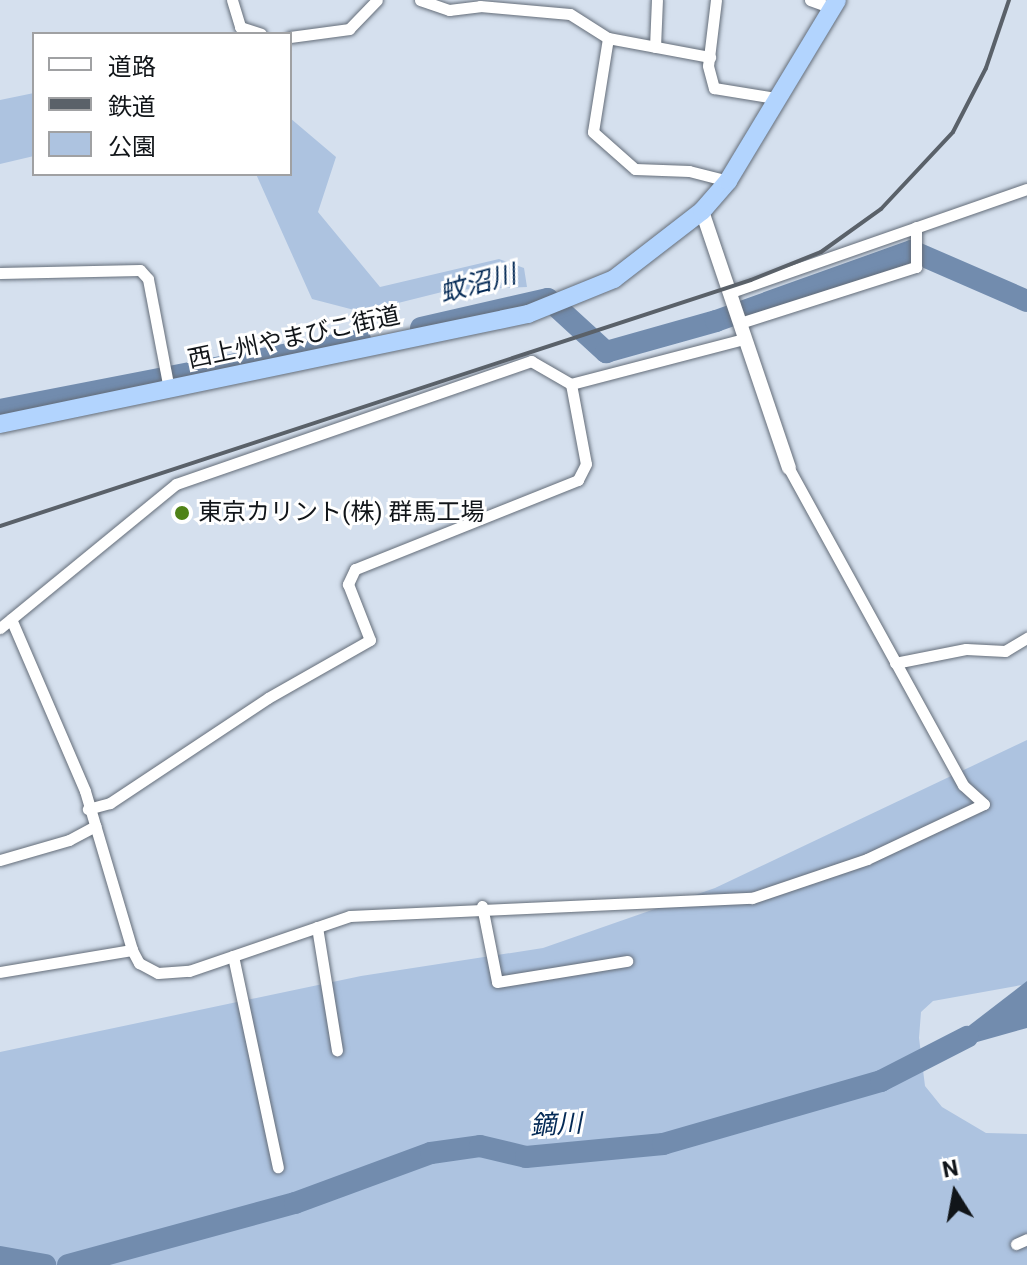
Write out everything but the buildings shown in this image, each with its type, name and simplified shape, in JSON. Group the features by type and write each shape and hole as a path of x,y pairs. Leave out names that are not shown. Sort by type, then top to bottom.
{"highway":[{"name":"西上州やまびこ街道","path":"0,424 167,381 568,302 636,265 702,211 728,181 834,4"}],"street":[{"path":"232,0 240,27 255,32"},
{"path":"292,37 349,29 377,0"},
{"path":"420,0 449,10 480,6 570,14 608,38 710,57"},
{"path":"655,47 657,0"},
{"path":"716,0 710,57 714,88 775,98"},
{"path":"810,0 834,4"},
{"path":"608,38 593,132 635,169 689,171 728,181"},
{"path":"731,292 917,232 1027,189"},
{"path":"11,619 95,826 132,950 142,965 169,974 350,916 482,906 752,898 867,859 984,804 963,785 789,468 702,211"},
{"path":"740,323 916,267 917,232"},
{"path":"0,273 140,270 148,279 167,381"},
{"path":"0,628 176,484 531,361 571,384 744,339"},
{"path":"88,809 110,803 268,698 370,640 348,584 355,569 578,480 586,464 571,384"},
{"path":"895,663 966,649 1005,651 1027,638"},
{"path":"0,860 95,826"},
{"path":"482,906 497,982 627,961"},
{"path":"317,927 337,1050"},
{"path":"0,972 132,950"},
{"path":"233,956 278,1167"}],"green space":[{"path":"32,93 32,156 0,164 0,100"},
{"path":"292,120 336,157 318,212 380,287 499,259 524,268 527,287 450,290 362,312 312,299 257,176 292,176"},
{"path":"1027,740 1027,984 933,1001 921,1012 919,1038 925,1086 942,1107 986,1133 1027,1134 1027,1265 0,1265 0,1052 361,976 543,948 715,888"}],"shaded area":[{"path":"1027,981 1027,1028 931,1055"}],"waterway":[{"name":"蚊沼川","path":"421,328 548,299 606,352 716,321 912,251 1027,301"},
{"name":"蚊沼川","path":"0,410 360,340"},
{"name":"鏑川","path":"68,1265 295,1203 431,1153 480,1146 526,1157 663,1144 881,1081 967,1037"},
{"name":"鏑川","path":"0,1257 45,1265"}],"railway":[{"path":"0,526 751,280 821,252 881,209 953,132 986,68 1009,0"}],"place":[{"name":"東京カリント(株) 群馬工場","path":"182,513"}]}
